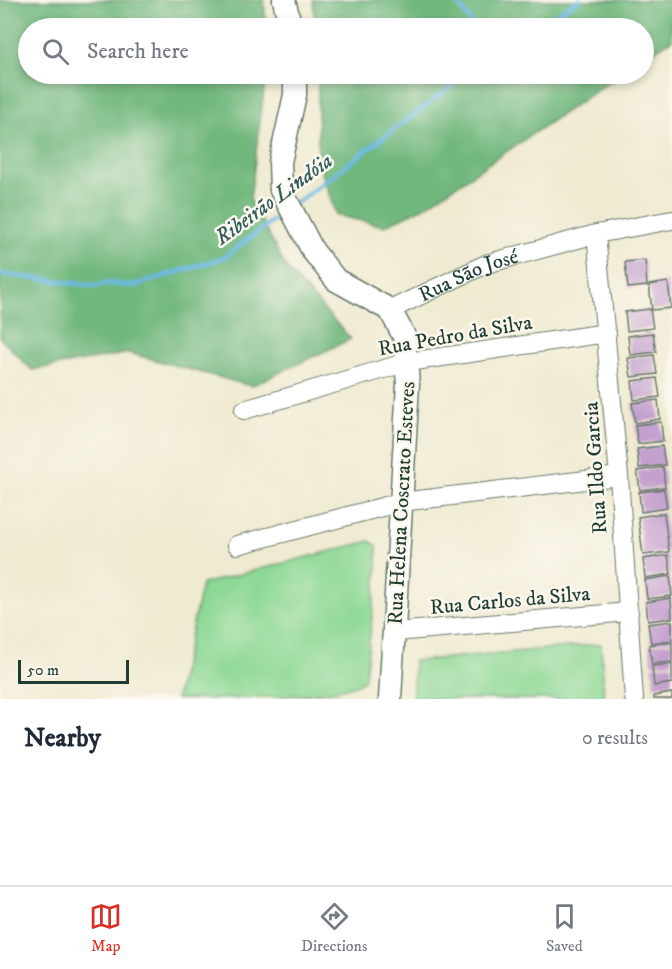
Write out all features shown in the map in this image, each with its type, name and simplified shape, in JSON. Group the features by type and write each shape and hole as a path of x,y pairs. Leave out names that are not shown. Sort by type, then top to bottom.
{"street":[{"path":"284,0 288,18"},
{"path":"295,84 295,95 280,162 281,190 313,251 336,280 390,310"},
{"name":"Rua São José","path":"390,310 486,264 596,234 672,220"},
{"name":"Rua Ildo Garcia","path":"596,234 619,476 634,699"},
{"name":"Rua Helena Coscrato Esteves","path":"390,310 404,336 408,362 390,699"},
{"name":"Rua Pedro da Silva","path":"244,410 408,362 607,333"},
{"path":"237,545 401,502 619,476"},
{"name":"Rua Carlos da Silva","path":"395,632 629,612"}],"green space":[{"path":"0,0 264,0 265,18 18,18 18,84 265,84 250,199 287,269 351,339 251,386 129,353 32,370 0,338"},
{"path":"313,0 672,0 672,39 654,51 654,18 314,18"},
{"path":"318,84 606,84 426,206 384,226 336,215 318,161"},
{"path":"370,541 377,546 377,573 365,679 353,686 307,694 176,699 202,584"},
{"path":"601,644 604,699 413,699 414,661"}],"building":[{"path":"645,260 647,286 628,288 625,262"},
{"path":"668,282 671,308 652,310 649,285"},
{"path":"650,309 653,328 627,331 625,312"},
{"path":"653,333 656,352 630,355 628,336"},
{"path":"654,355 657,374 631,377 628,358"},
{"path":"657,378 660,397 634,400 632,381"},
{"path":"658,400 660,419 635,423 632,403"},
{"path":"661,422 663,441 638,444 635,425"},
{"path":"662,446 665,465 639,468 637,449"},
{"path":"663,467 665,487 640,490 637,471"},
{"path":"664,489 667,508 641,512 639,492"},
{"path":"664,513 669,552 643,555 638,517"},
{"path":"668,555 671,574 645,578 643,559"},
{"path":"670,576 672,596 647,599 645,580"},
{"path":"671,598 672,618 648,621 646,602"},
{"path":"672,621 672,640 651,643 648,624"},
{"path":"672,642 672,662 652,664 649,645"},
{"path":"672,664 672,683 654,686 652,666"},
{"path":"672,693 672,699 654,699 654,696"}],"waterway":[{"path":"455,0 468,18"},
{"name":"Ribeirão Lindóia","path":"550,18 579,0"},
{"name":"Ribeirão Lindóia","path":"296,203 455,84"},
{"name":"Ribeirão Lindóia","path":"0,274 98,286 105,283 133,286 225,257 285,211"}]}
